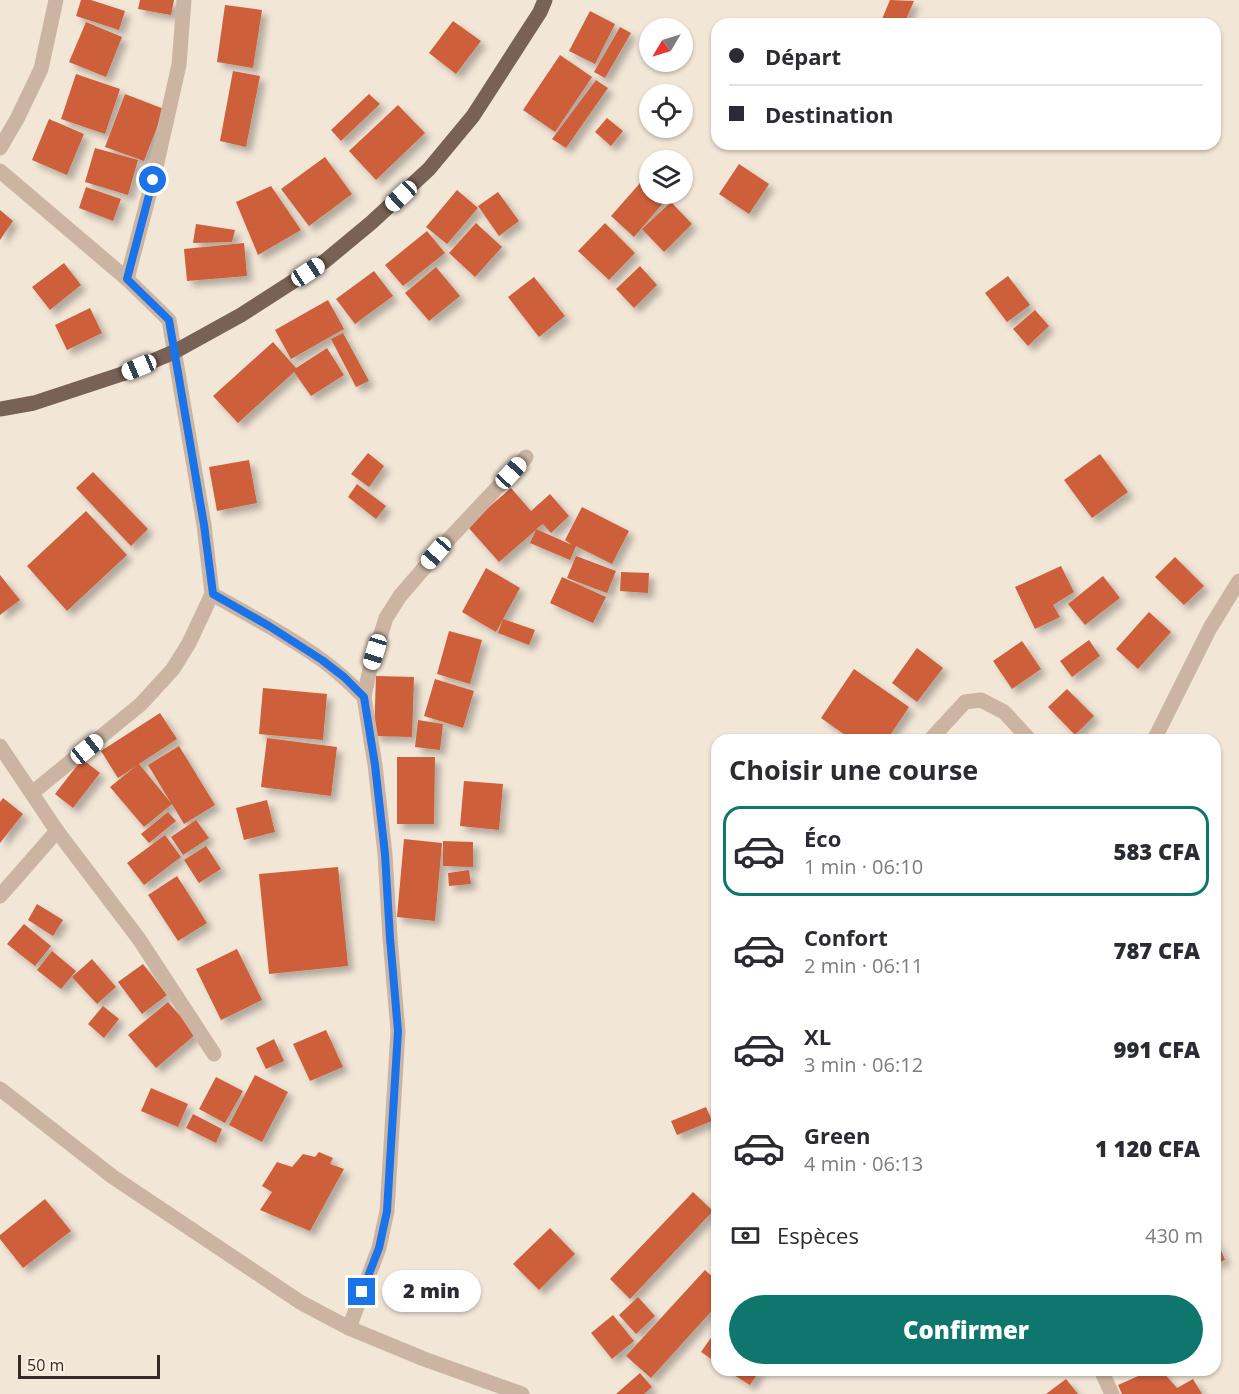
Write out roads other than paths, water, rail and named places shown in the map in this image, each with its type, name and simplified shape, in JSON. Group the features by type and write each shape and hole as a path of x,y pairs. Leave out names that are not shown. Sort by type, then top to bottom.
{"main road":[{"path":"0,409 34,403 122,374 174,352 241,315 325,261 429,170 472,116 546,0"}],"street":[{"path":"0,148 41,69 56,0"},
{"path":"127,279 153,180 179,65 184,0"},
{"path":"0,171 127,279 169,320 204,525 213,594 189,643 173,669 141,704 32,793"},
{"path":"349,1328 379,1248 387,1211 398,1031 385,854 375,765 364,697 386,618 400,596 449,539 526,457"},
{"path":"1157,734 1210,628 1239,581"},
{"path":"213,594 322,660 364,697"},
{"path":"936,734 965,702 981,699 1004,712 1024,734"},
{"path":"0,747 57,831 139,939 214,1054"},
{"path":"0,896 57,831"},
{"path":"0,1089 113,1177 300,1302 349,1328 424,1359 522,1394"},
{"path":"1104,1376 1112,1394"}]}
